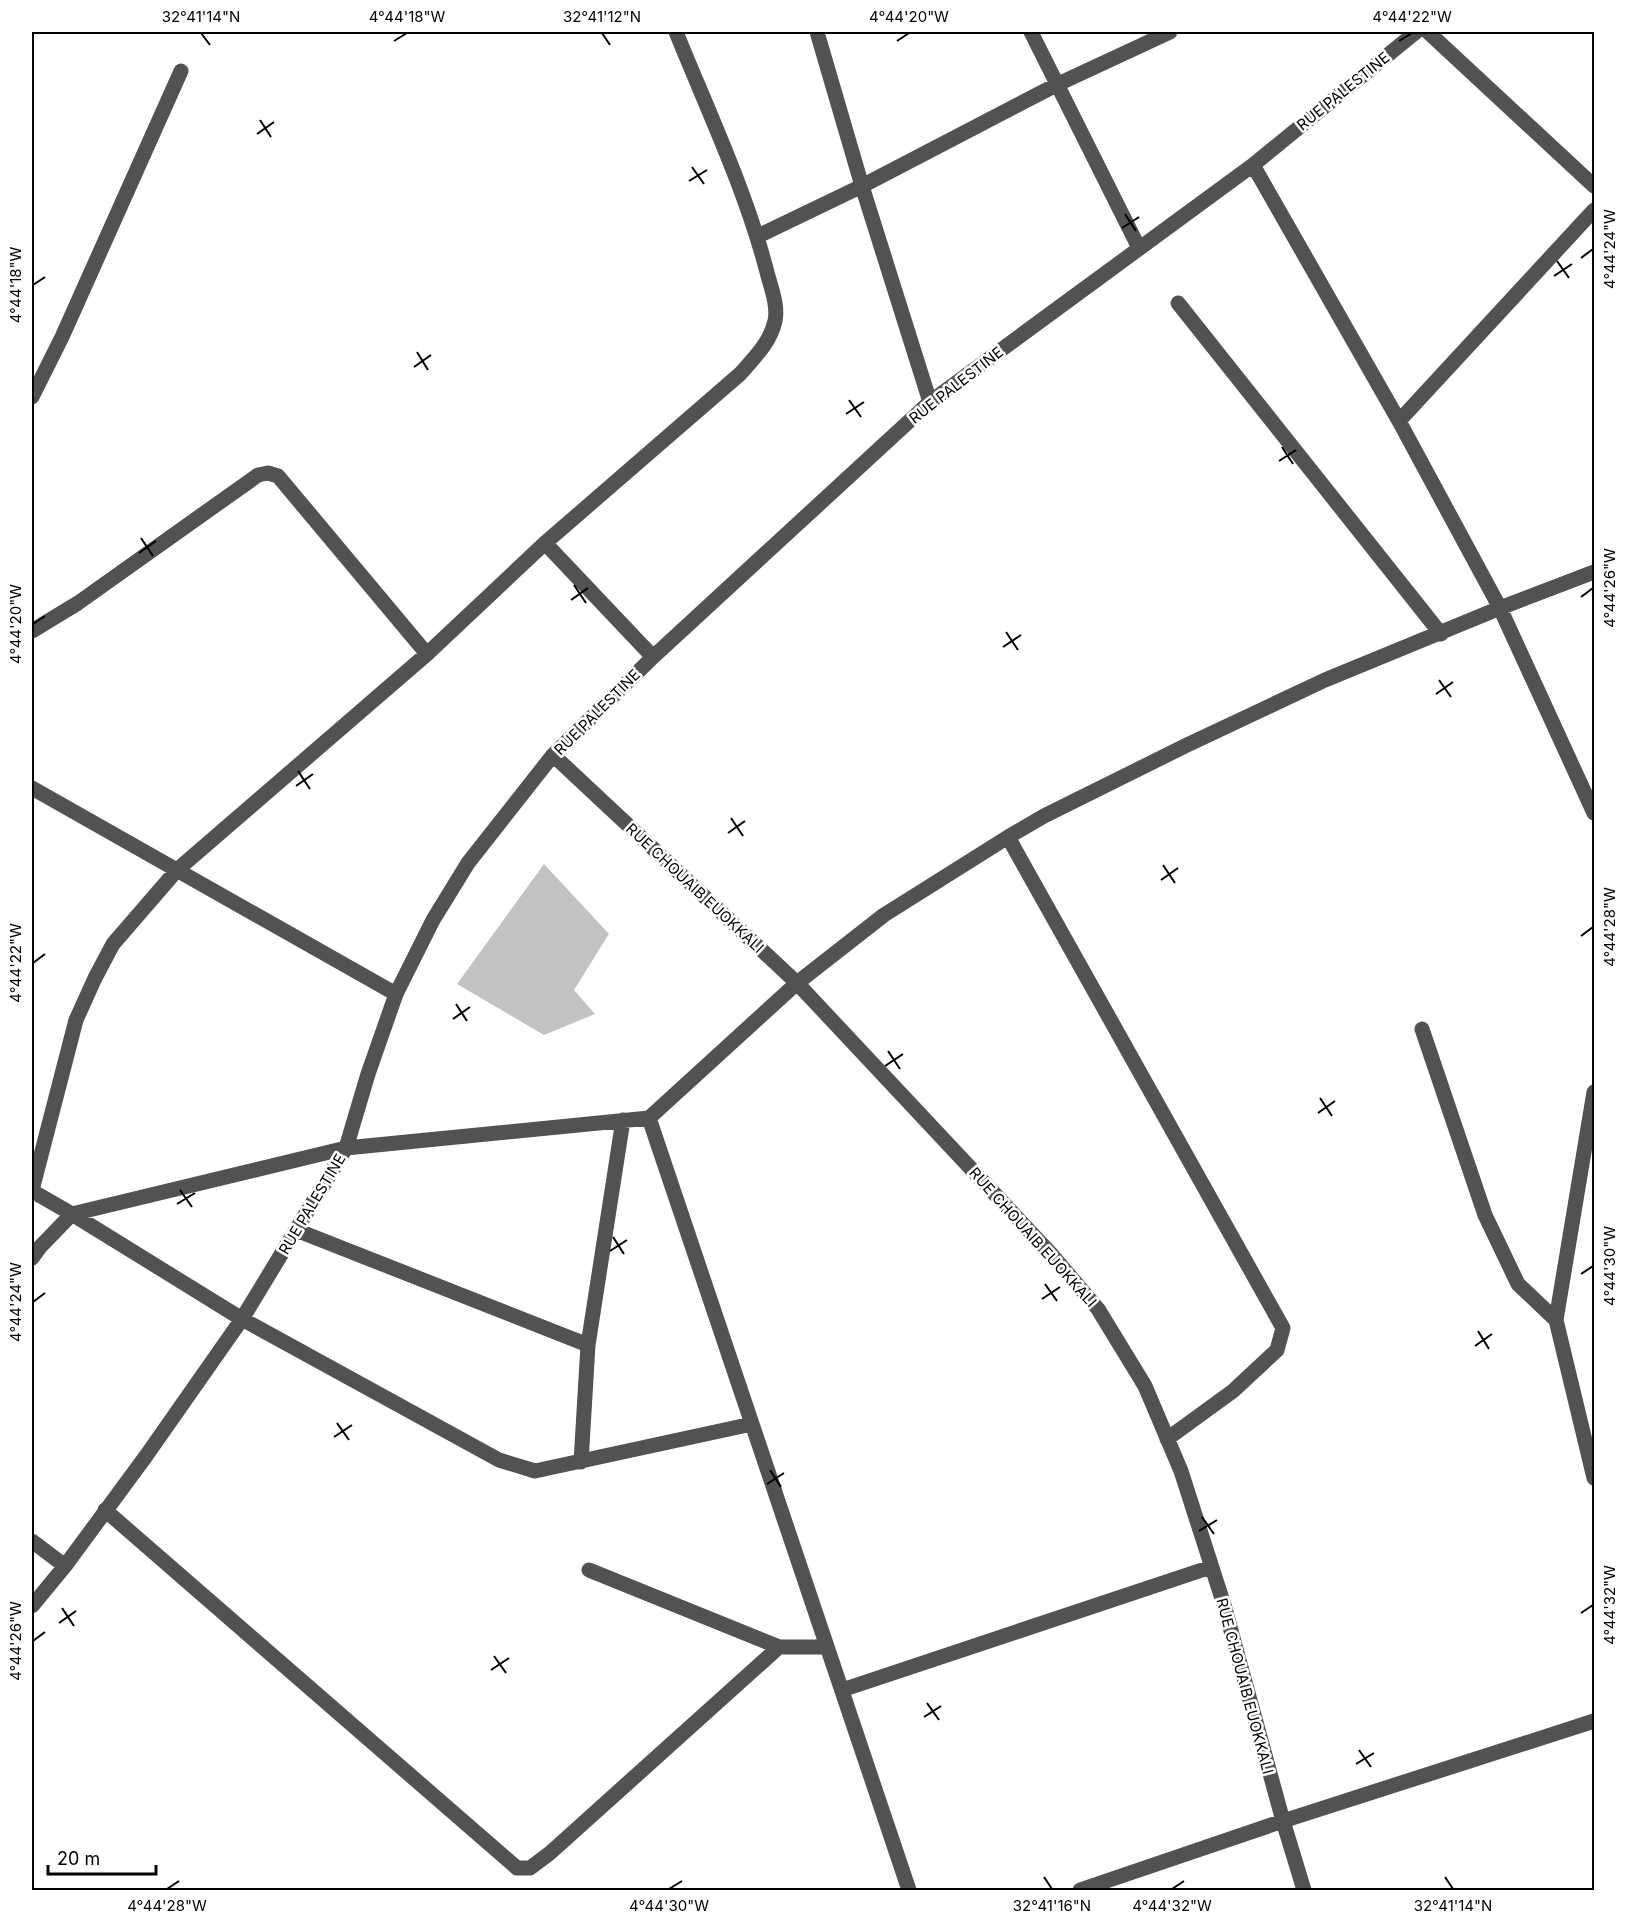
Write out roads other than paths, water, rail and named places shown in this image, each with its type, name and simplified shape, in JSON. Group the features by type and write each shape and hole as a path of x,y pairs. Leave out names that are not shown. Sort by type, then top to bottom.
{"street":[{"path":"676,32 758,236 774,301 776,320 761,351 740,374 545,543 427,654 177,870 113,944 76,1020 32,1191 242,1319 499,1460 535,1471 752,1424"},
{"path":"817,32 862,186 930,402"},
{"path":"1031,32 1139,248"},
{"path":"758,236 862,186 1056,84 1170,32"},
{"name":"RUE PALESTINE","path":"32,1606 65,1566 146,1456 242,1319 346,1148 368,1074 396,994 433,920 468,863 553,755 652,657 930,402 1252,165 1416,32"},
{"path":"1428,32 1594,186"},
{"path":"32,397 62,337 181,71"},
{"path":"1252,165 1398,421 1500,608 1594,813"},
{"path":"1398,421 1594,210"},
{"path":"1178,303 1441,634"},
{"path":"32,632 78,603 258,475 267,473 278,476 427,654"},
{"path":"545,543 652,657"},
{"path":"32,1258 72,1214 346,1148 649,1118 798,983 884,915 1044,816 1325,680 1594,572"},
{"name":"RUE CHOUAIB EUOKKALI","path":"553,755 798,983 1052,1255 1098,1309 1144,1386 1181,1471 1304,1890"},
{"path":"32,788 396,994"},
{"path":"1008,837 1283,1328 1278,1350 1233,1391 1167,1439"},
{"path":"1422,1029 1485,1215 1518,1284 1556,1320"},
{"path":"1594,1092 1556,1320 1594,1478"},
{"path":"649,1118 909,1890"},
{"path":"581,1462 588,1345 623,1120"},
{"path":"296,1230 588,1345"},
{"path":"105,1510 517,1868 531,1868 550,1853 779,1647"},
{"path":"32,1541 65,1566"},
{"path":"842,1690 1211,1567"},
{"path":"589,1570 779,1647 827,1647"},
{"path":"1080,1890 1282,1821 1594,1720"}]}
